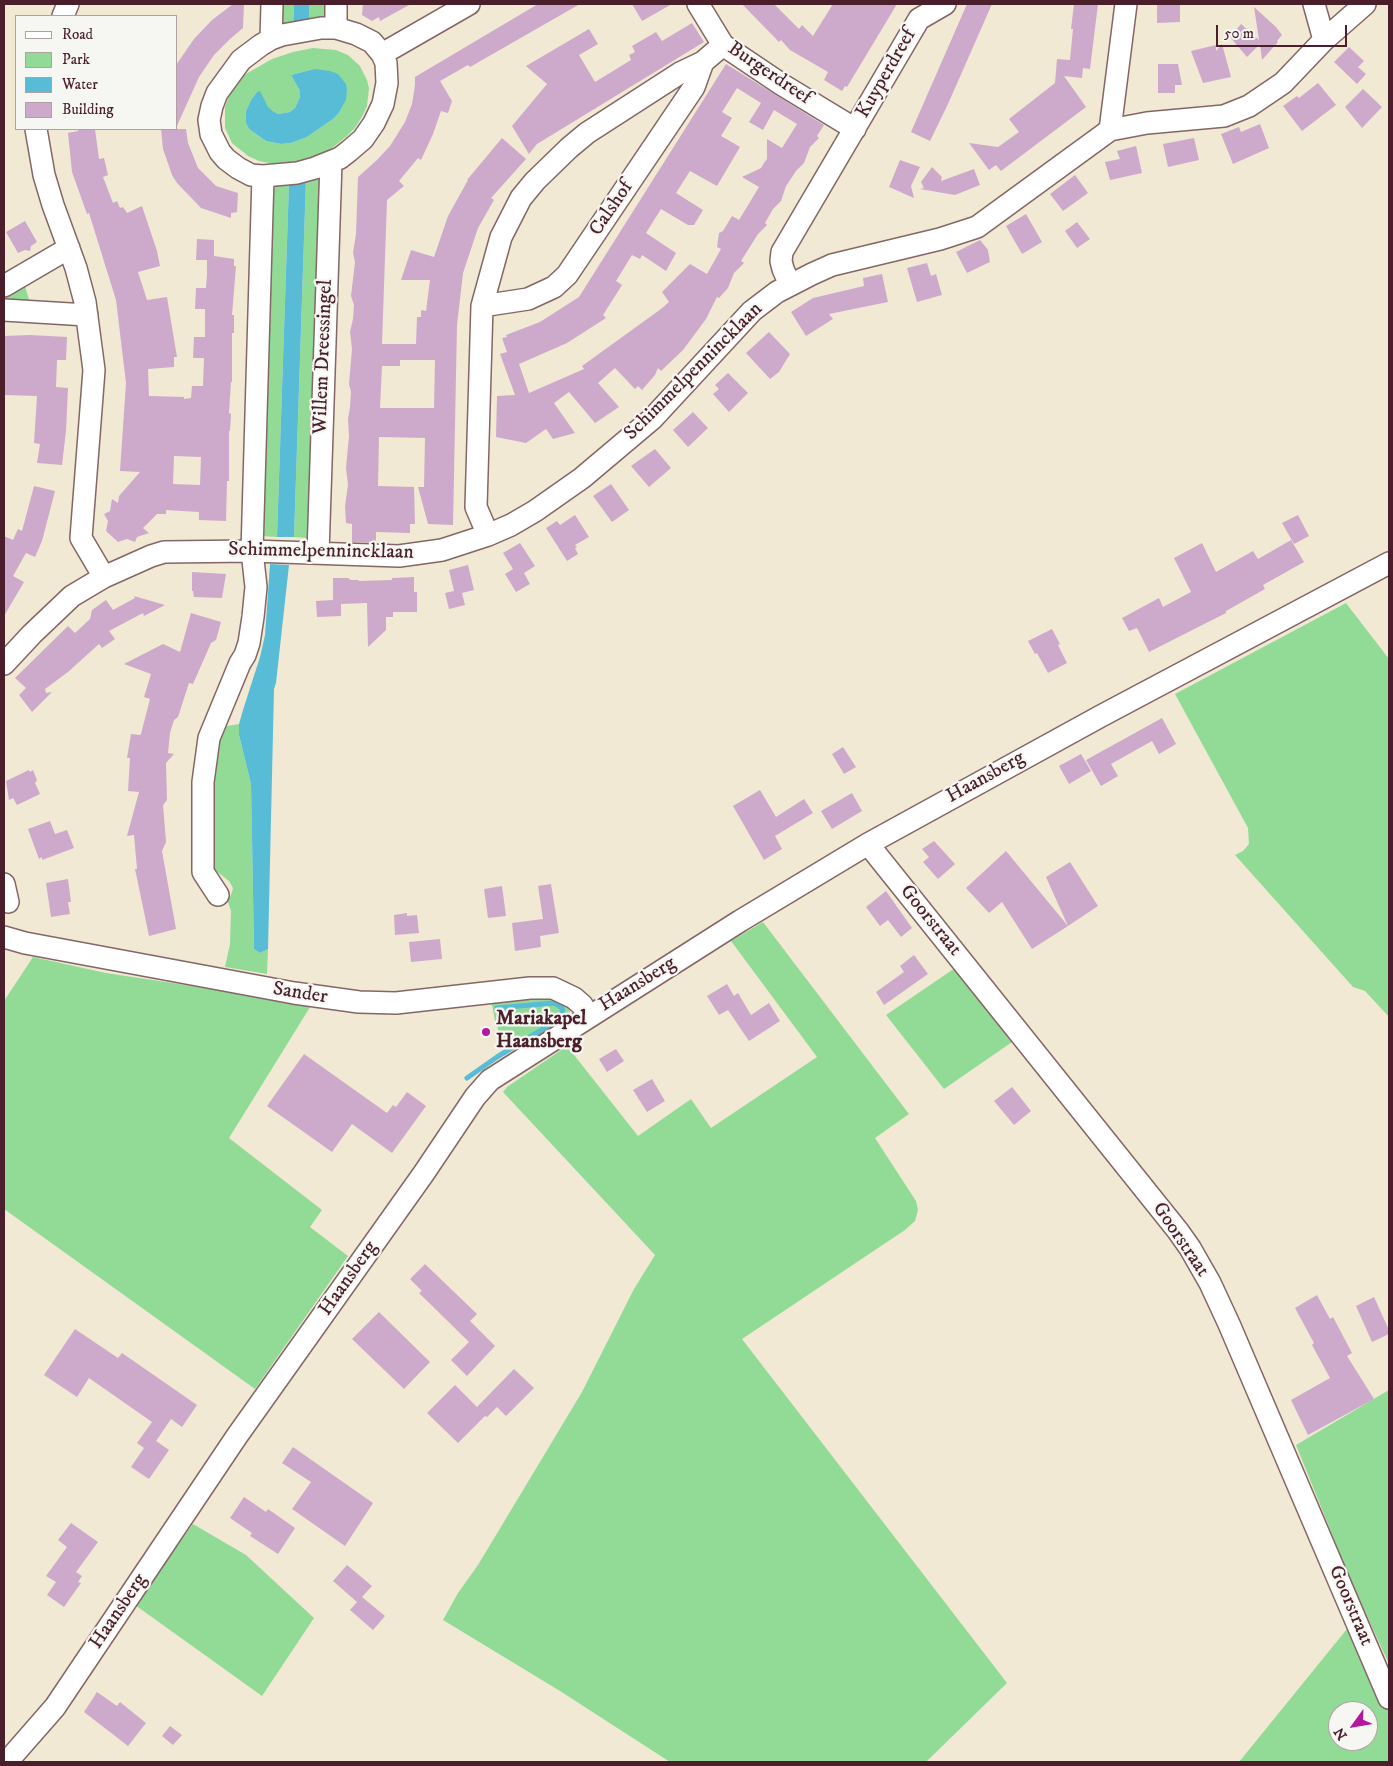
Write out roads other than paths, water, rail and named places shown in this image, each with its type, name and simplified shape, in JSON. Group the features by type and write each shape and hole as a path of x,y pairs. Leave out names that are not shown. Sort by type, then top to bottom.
{"street":[{"path":"271,39 272,4"},
{"path":"336,4 336,28"},
{"path":"382,54 469,4"},
{"name":"Burgerdreef","path":"698,4 723,45 781,84 855,129"},
{"name":"Kuyperdreef","path":"855,129 919,19 946,4"},
{"path":"1110,130 1126,4"},
{"path":"1314,4 1324,40"},
{"name":"Schimmelpennincklaan","path":"4,664 72,596 104,577 164,552 252,551 399,556 442,550 488,536 511,525 536,511 582,478 664,407 752,311 790,285 832,265 940,240 977,227 1110,130 1146,123 1224,116 1249,106 1282,83 1324,40 1364,4"},
{"path":"336,28 356,34 372,42 382,54 386,63 387,84 379,113 356,146 331,162 297,173 263,176 251,175 226,159 218,149 211,134 212,106 217,93 232,70 251,52 271,39 309,30 336,28"},
{"name":"Calshof","path":"488,536 476,507 482,306 501,237 521,198 535,181 569,148 587,134 680,73 703,62 723,45"},
{"name":"Calshof","path":"482,306 528,299 554,287 567,275 694,87 703,62"},
{"path":"790,285 783,269 782,252 855,129"},
{"path":"36,130 44,175 80,280 87,315 94,370 82,538 104,577"},
{"name":"Willem Dreessingel","path":"318,553 331,162"},
{"path":"218,896 203,872 204,761 209,738 249,643 254,617 256,587 252,551 263,176"},
{"path":"4,286 69,248"},
{"path":"4,310 87,315"},
{"name":"Haansberg","path":"7,1762 56,1707 236,1436 424,1173 475,1097 490,1080 740,921 868,844 1086,724 1389,563"},
{"name":"Goorstraat","path":"868,844 1172,1223 1193,1254 1210,1283 1229,1324 1389,1698"},
{"name":"Sander","path":"4,937 25,943 285,992 359,1002 396,1004 530,988 553,988 574,998 582,1005 589,1016"}],"water":[{"path":"294,4 309,4 309,23 293,27"},
{"path":"314,69 338,74 346,84 346,100 333,119 307,137 291,143 281,144 266,141 249,129 246,123 246,111 257,92 260,91 268,107 273,111 278,114 290,112 295,108 300,97 300,91 291,75"},
{"path":"306,179 294,537 277,537 289,183"},
{"path":"270,564 289,565 274,689 268,949 260,953 254,949 251,784 239,735 239,724 265,635"}],"waterway":[{"path":"467,1078 563,1015 562,1008 554,1003 497,1008"}],"place":[{"name":"Mariakapel Haansberg","path":"486,1032"}]}
